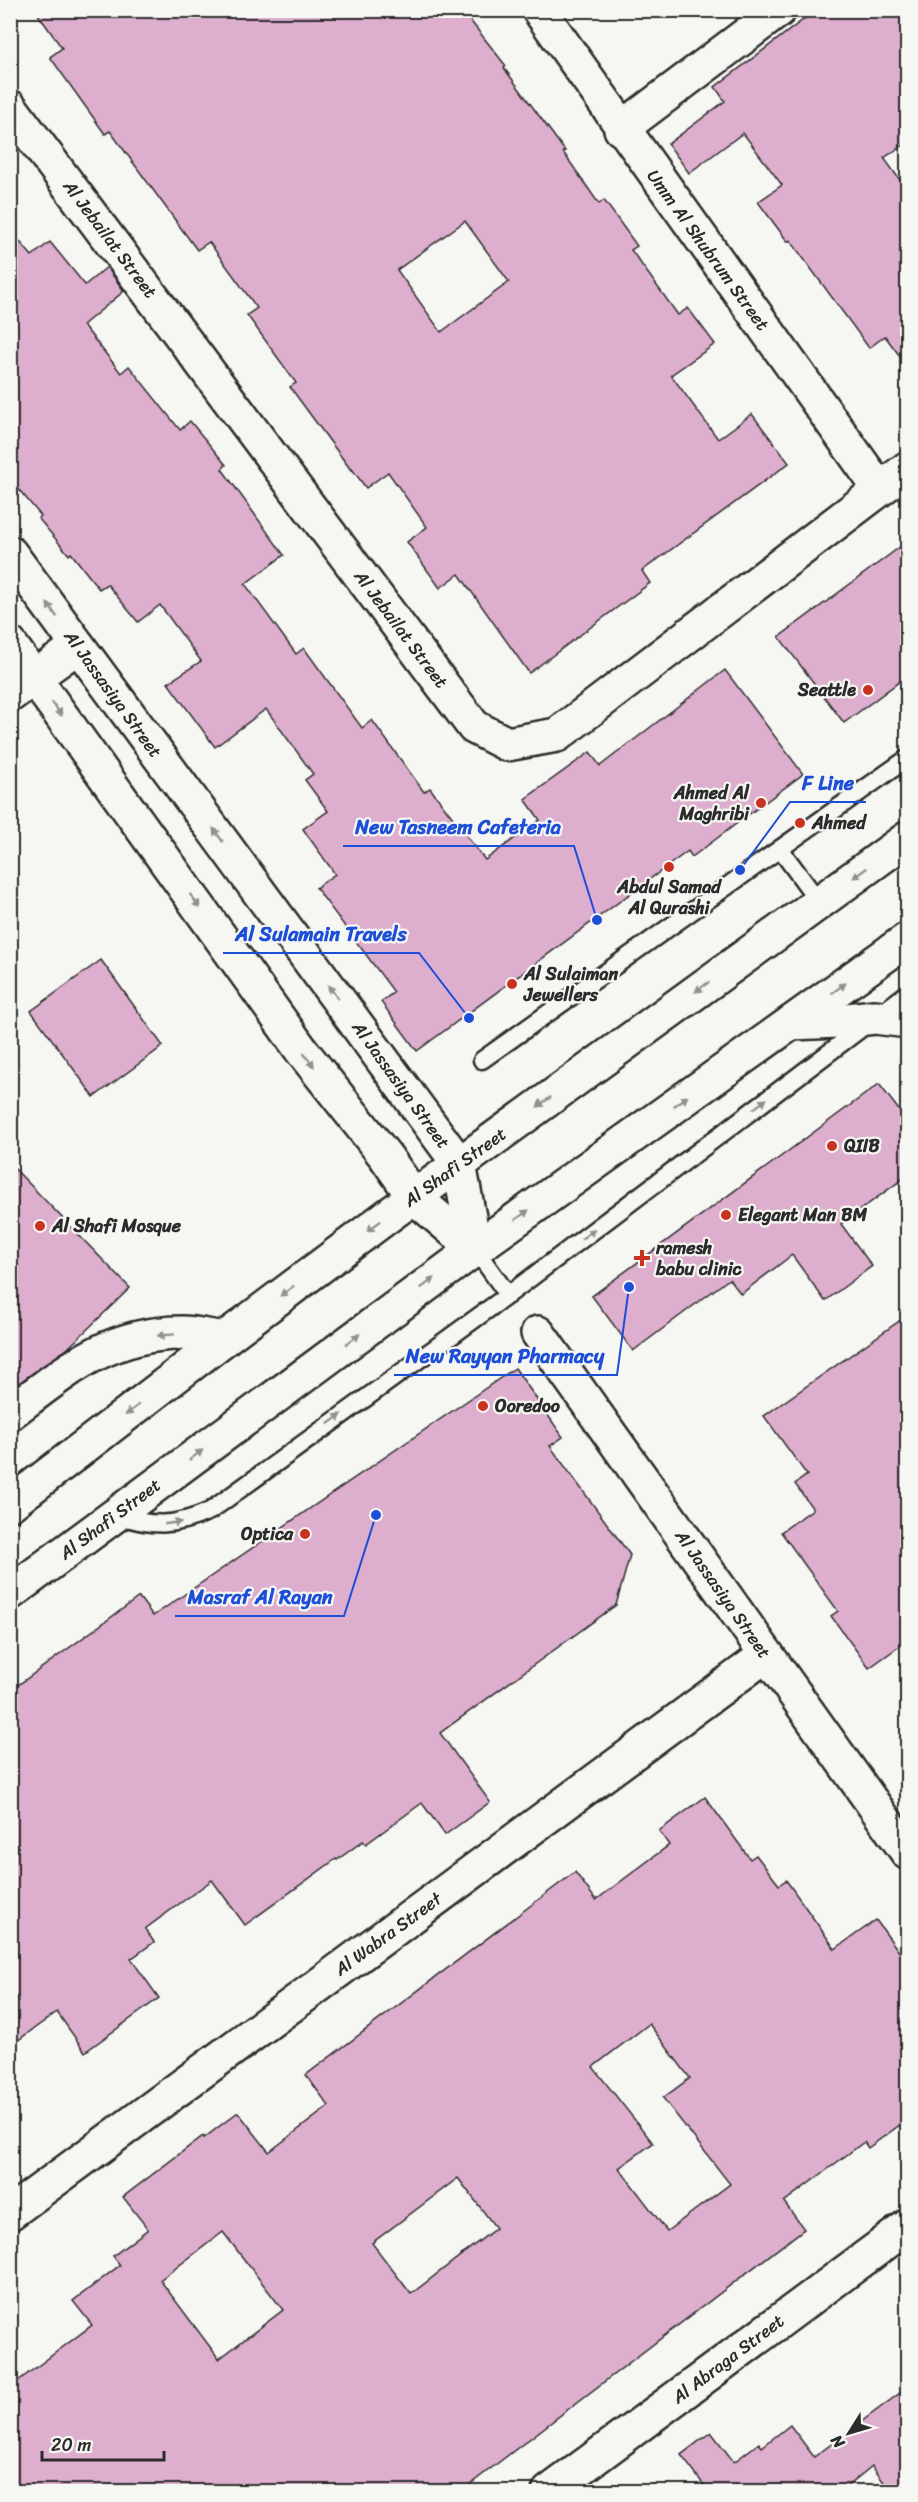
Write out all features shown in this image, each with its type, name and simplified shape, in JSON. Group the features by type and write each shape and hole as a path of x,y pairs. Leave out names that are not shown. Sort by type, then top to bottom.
{"street":[{"name":"Umm Al Shubrum Street","path":"539,10 621,129 879,488"},
{"path":"621,129 779,10"},
{"name":"Al Jebailat Street","path":"10,107 474,726 507,744 557,735 908,468"},
{"name":"Al Jassasiya Street","path":"10,553 459,1164 474,1249"},
{"path":"10,644 23,686 302,1051 386,1157 414,1197 474,1249"},
{"path":"23,686 78,646"},
{"name":"Al Shafi Street","path":"10,1504 224,1339 414,1197 908,838"},
{"name":"Al Shafi Street","path":"10,1593 474,1249 908,939"},
{"path":"791,1023 838,1022 875,1017 908,1021"},
{"path":"10,1413 69,1369 104,1348 153,1335 184,1333 224,1339"},
{"name":"Al Jassasiya Street","path":"538,1333 908,1854"},
{"name":"Al Wabra Street","path":"10,2213 766,1655"},
{"name":"Al Abraga Street","path":"549,2492 908,2226"}],"lane":[{"path":"482,1060 908,758"},
{"path":"780,849 819,902"},
{"path":"116,1515 139,1523 164,1525 188,1521 210,1511 507,1295 908,993"},
{"path":"474,1249 507,1295"}],"building":[{"path":"35,10 462,10 506,66 504,68 565,151 563,152 599,204 604,200 637,246 631,250 678,315 688,308 715,344 671,375 718,439 752,414 789,463 642,571 650,583 529,673 459,574 440,588 407,542 427,527 388,472 366,488 351,470 290,387 296,383 247,315 257,308 209,242 197,250 110,131 105,134 50,57 62,48","holes":["465,221 509,282 441,332 397,270"]},
{"path":"816,10 908,10 908,142 884,158 908,191 908,367 885,336 869,348 790,240 788,242 758,202 782,185 743,133 689,173 668,144 725,101 715,87"},
{"path":"10,230 32,256 50,242 85,285 107,267 124,291 83,325 121,373 129,366 180,430 190,421 226,465 222,469 284,555 245,584 296,654 304,648 362,728 372,720 424,792 430,788 485,860 540,820 525,799 590,752 600,766 725,670 803,774 692,857 688,851 417,1051 381,1002 394,992 316,888 335,874 303,829 328,811 305,780 313,774 266,709 215,747 168,683 201,661 160,605 138,622 107,584 99,589 71,553 69,555 38,518 41,516 10,479"},
{"path":"908,541 908,675 844,723 779,637"},
{"path":"101,960 163,1046 94,1097 31,1011"},
{"path":"879,1084 908,1122 908,1175 841,1224 872,1266 825,1301 792,1255 741,1294 729,1279 633,1351 592,1296"},
{"name":"Al Shafi Mosque","path":"10,1164 130,1288 67,1349 10,1389"},
{"path":"908,1315 908,1640 869,1668 831,1616 838,1611 781,1532 813,1509 795,1484 807,1475 764,1416"},
{"path":"515,1368 563,1437 550,1446 630,1555 616,1605 440,1733 490,1802 445,1835 422,1803 366,1844 363,1841 336,1859 245,1925 212,1880 145,1929 154,1942 131,1959 159,1998 85,2052 57,2012 10,2046 10,1691 139,1597 153,1616"},
{"path":"705,1797 750,1859 756,1855 779,1885 786,1880 835,1949 876,1920 908,1964 908,2119 868,2148 864,2142 784,2202 804,2229 460,2492 10,2492 10,2387 92,2325 73,2301 120,2265 113,2256 148,2229 123,2197 238,2112 269,2152 329,2106 306,2075 575,1872 596,1900 669,1845 659,1831","holes":["649,2024 690,2078 663,2098 730,2184 667,2231 619,2168 653,2143 593,2067","458,2178 496,2228 411,2294 372,2243","223,2232 283,2310 219,2359 160,2280"]},
{"path":"908,2387 908,2492 891,2492 872,2466 840,2492 695,2492 704,2485 681,2455 711,2432 734,2462 759,2443 762,2447 790,2425 814,2457"}],"place":[{"name":"Seattle","path":"868,690"},
{"name":"Ahmed Al Maghribi","path":"761,803"},
{"name":"Ahmed","path":"800,823"},
{"name":"Abdul Samad Al Qurashi","path":"669,867"},
{"name":"F Line","path":"740,870"},
{"name":"New Tasneem Cafeteria","path":"597,920"},
{"name":"Al Sulaiman Jewellers","path":"512,984"},
{"name":"Al Sulamain Travels","path":"469,1018"},
{"name":"QIIB","path":"832,1146"},
{"name":"Elegant Man BM","path":"726,1215"},
{"name":"Al Shafi Mosque","path":"40,1226"},
{"name":"ramesh babu clinic","path":"642,1258"},
{"name":"New Rayyan Pharmacy","path":"629,1287"},
{"name":"Ooredoo","path":"483,1406"},
{"name":"Masraf Al Rayan","path":"376,1515"},
{"name":"Optica","path":"305,1534"}]}
